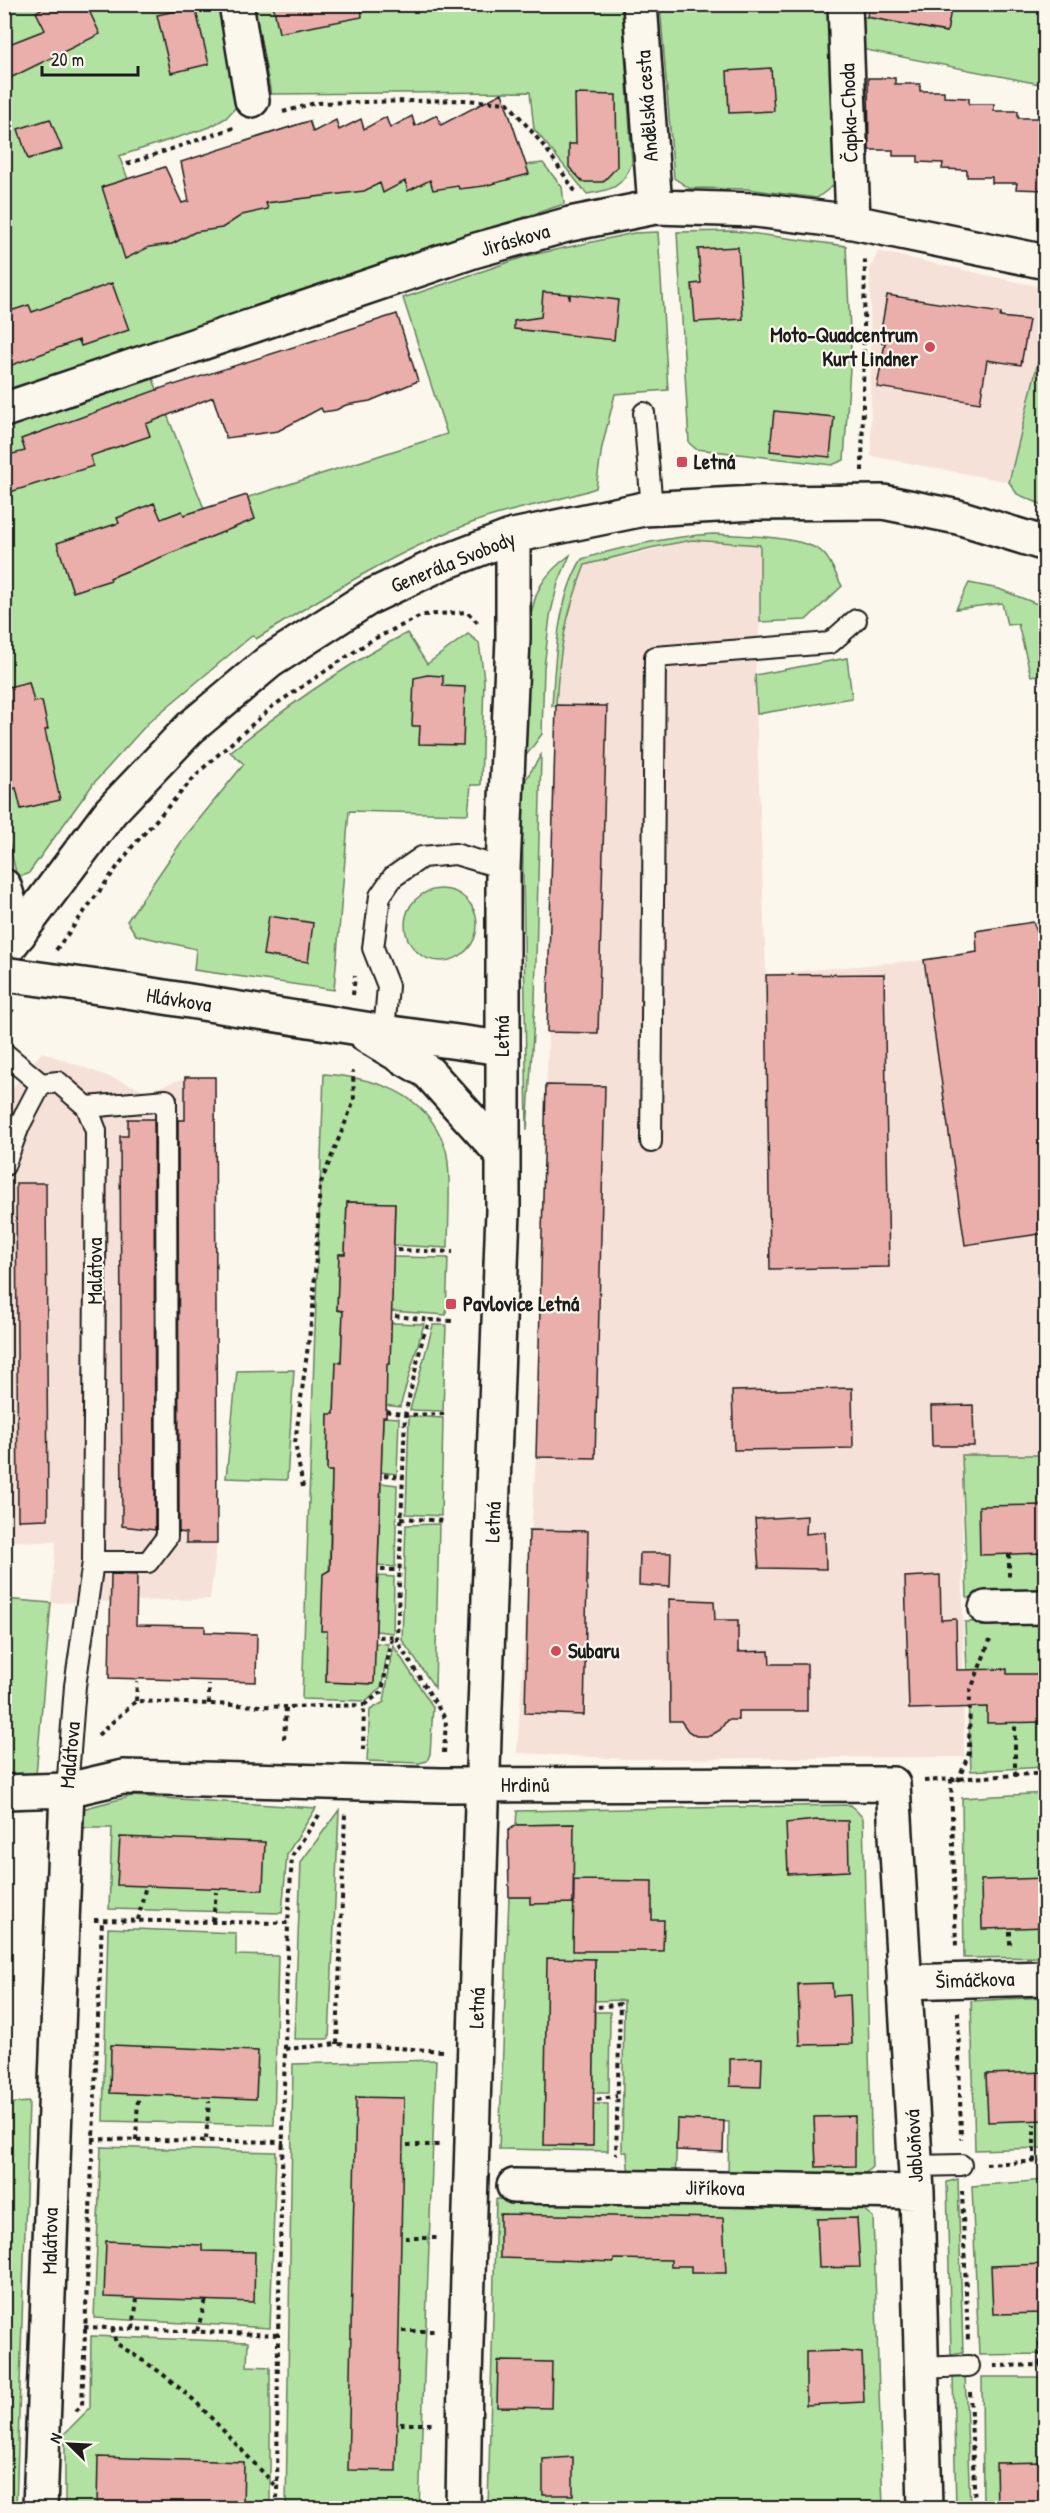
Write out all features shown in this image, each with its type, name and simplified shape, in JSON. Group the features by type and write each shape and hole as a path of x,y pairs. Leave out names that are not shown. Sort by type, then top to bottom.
{"street":[{"path":"236,4 255,114"},
{"name":"Andělská cesta","path":"640,4 655,207"},
{"name":"Čapka-Choda","path":"845,4 859,234"},
{"name":"Jiráskova","path":"4,410 473,251 570,224 655,207 756,210 859,234 1046,262"},
{"name":"Generála Svobody","path":"12,943 111,811 190,728 270,661 370,597 440,564 513,536 652,509 754,503 883,502 958,517 1046,544"},
{"name":"Letná","path":"463,2508 465,2378 499,1362 503,868 513,639 513,536"},
{"path":"4,886 12,943"},
{"name":"Hlávkova","path":"11,988 127,991 384,1032 501,1048"},
{"name":"Hlávkova","path":"352,1027 428,1072 502,1154"},
{"path":"994,1607 1046,1607"},
{"name":"Hrdinů","path":"4,1792 68,1778 123,1777 442,1785 893,1784"},
{"name":"Malátova","path":"40,2508 68,1778"},
{"name":"Jabloňová","path":"893,1784 916,2179 925,2508"},
{"name":"Šimáčkova","path":"904,1982 1046,1978"},
{"name":"Jiříkova","path":"514,2186 916,2179"}],"lane":[{"path":"644,413 652,509"},
{"path":"651,1142 655,657 830,643 856,620"},
{"path":"384,1032 388,986 373,948 380,896 393,877 422,857 455,854 503,868"},
{"path":"4,1053 41,1084 58,1083 87,1107 166,1100 167,1537 148,1562 93,1562"},
{"path":"4,1166 22,1121 41,1084"},
{"name":"Malátova","path":"68,1778 75,1686 93,1562 96,1131 87,1107"},
{"path":"4,1139 22,1121"},
{"path":"916,2179 961,2165"},
{"path":"921,2368 969,2366"}],"path":[{"path":"127,164 255,114 315,103 464,100 508,103 547,150 580,198"},
{"path":"859,234 862,472"},
{"path":"51,956 132,847 200,771 273,706 372,640 423,615 466,612 485,632"},
{"path":"4,1020 11,988"},
{"path":"303,1487 295,1443 313,1308 320,1185 354,1101 354,1071"},
{"path":"397,1250 453,1252"},
{"path":"394,1316 452,1321"},
{"path":"430,1320 423,1337 405,1415 397,1641 446,1720 442,1785"},
{"path":"386,1411 405,1415 447,1414"},
{"path":"384,1475 403,1477"},
{"path":"401,1518 445,1521"},
{"path":"381,1570 400,1570"},
{"path":"958,1781 969,1753 970,1692 994,1607"},
{"path":"379,1637 398,1636"},
{"path":"68,1778 94,1738 136,1701 286,1707 364,1705 382,1692 391,1641 398,1636"},
{"path":"136,1701 137,1682"},
{"path":"209,1704 210,1684"},
{"path":"363,1752 364,1705"},
{"path":"284,1739 286,1707"},
{"path":"1015,1722 1015,1776"},
{"path":"893,1784 1046,1773"},
{"path":"951,1779 961,2165 975,2508"},
{"path":"337,2044 347,1782"},
{"path":"277,2508 278,2335 288,1923 292,1856 321,1811"},
{"path":"138,1920 145,1889"},
{"path":"213,1921 216,1892"},
{"path":"278,2335 84,2327 102,1920 288,1923"},
{"path":"598,2007 620,2004 615,2186"},
{"path":"285,2049 337,2044 444,2051"},
{"path":"597,2100 617,2096"},
{"path":"136,2140 138,2098"},
{"path":"206,2139 209,2101"},
{"path":"1034,2124 1034,2162"},
{"path":"94,2139 284,2142"},
{"path":"406,2145 441,2145"},
{"path":"961,2165 1046,2161"},
{"path":"405,2238 438,2238"},
{"path":"134,2329 137,2299"},
{"path":"197,2332 206,2300"},
{"path":"969,2366 1043,2365 1041,2316"},
{"path":"112,2328 116,2343 160,2372 195,2401 277,2487"},
{"path":"402,2331 435,2331"},
{"path":"400,2424 432,2424"}],"shaded area":[{"path":"878,251 1045,288 1045,333 1009,482 871,456 870,270"},
{"path":"692,540 761,545 760,622 755,675 766,974 924,960 965,1245 1045,1233 1045,1455 962,1455 964,1757 626,1759 517,1753 536,1457 559,652 572,598 584,566"},
{"path":"42,1052 148,1091 185,1078 215,1077 217,1543 210,1599 51,1603 56,1542 5,1541 5,1097"}],"green space":[{"path":"4,5 225,5 240,85 237,106 226,118 210,127 119,156 128,179 102,187 126,251 266,205 245,141 310,121 329,186 543,163 562,187 564,204 5,390"},
{"path":"254,5 622,5 632,163 620,183 610,189 587,194 534,129 530,92 271,94"},
{"path":"660,5 832,5 842,164 834,185 817,198 747,189 689,188 674,178"},
{"path":"946,5 1045,5 1045,85 861,49 859,16 946,32"},
{"path":"734,231 846,246 851,352 844,460 832,465 696,449 689,443 677,232"},
{"path":"658,232 668,390 615,394 602,447 596,488 492,516 419,545 364,574 256,639 253,635 149,722 93,784 28,874 17,877 4,822 4,429 153,379 205,511 447,434 403,298 527,256 634,233"},
{"path":"1045,333 1045,506 1017,494 1009,482"},
{"path":"713,534 787,540 814,547 826,556 842,586 806,620 760,622 760,545 692,540 585,565 568,618 561,651 556,706 552,706 556,650 562,611 567,592 582,559 647,543"},
{"path":"570,555 558,583 550,616 544,668 542,734 525,757 526,668 530,620 541,585 547,576"},
{"path":"969,583 999,589 1045,607 1045,674 1031,676 1018,624 1007,625 1002,603 956,609"},
{"path":"407,633 427,664 468,634 479,643 484,679 481,785 471,785 468,814 349,811 334,990 194,970 196,949 136,935 127,921 184,838 244,764 230,752 316,688 360,659"},
{"path":"847,658 852,698 757,714 755,675"},
{"path":"541,755 535,1001 527,1131 522,809 526,779"},
{"path":"441,889 461,895 471,905 477,925 471,945 461,955 441,961 421,955 411,945 405,925 411,905 421,895"},
{"path":"324,1074 380,1084 412,1101 436,1128 445,1147 448,1168 448,1248 394,1245 395,1204 347,1202 345,1254 339,1254 337,1310 343,1311 341,1363 336,1363 334,1414 328,1415 327,1471 332,1471 326,1682 373,1684 375,1643 388,1644 382,1686 367,1701 302,1699"},
{"path":"393,1257 448,1258 446,1315 391,1311"},
{"path":"391,1323 424,1324 400,1407 383,1405 384,1364 390,1364"},
{"path":"433,1325 446,1325 443,1411 410,1410"},
{"path":"294,1370 287,1480 226,1478 237,1371"},
{"path":"409,1416 443,1418 441,1516 406,1514"},
{"path":"383,1417 399,1418 397,1474 381,1472"},
{"path":"962,1455 1045,1455 1045,1595 967,1598"},
{"path":"381,1483 397,1485 395,1567 378,1565"},
{"path":"439,1524 435,1688 402,1640 406,1525"},
{"path":"378,1576 394,1577 393,1633 376,1631"},
{"path":"4,1599 51,1603 36,1775 4,1782"},
{"path":"1045,1620 1045,1767 971,1771 965,1622"},
{"path":"393,1645 433,1707 430,1754 427,1761 419,1763 367,1761 370,1710 384,1702"},
{"path":"1045,1793 1045,1957 964,1958 962,1798"},
{"path":"132,1796 316,1808 287,1854 282,1913 109,1909 112,1828 75,1828 82,1809"},
{"path":"851,1805 863,1818 872,2167 858,2180 728,2177 729,2122 678,2119 675,2178 629,2179 627,2152 622,2152 624,2000 595,2001 595,1959 544,2145 592,2146 593,2104 608,2104 608,2151 499,2149 509,1897 573,1897 573,1824 516,1825 517,1811"},
{"path":"339,1810 329,2039 294,2039 301,1862"},
{"path":"108,1928 236,1933 236,1955 278,1956 274,2125 103,2121"},
{"path":"1045,1997 1045,2148 975,2150 971,2001"},
{"path":"595,2012 610,2012 609,2093 593,2093"},
{"path":"436,2060 419,2508 286,2508 293,2064"},
{"path":"29,2102 16,2508 5,2508 5,2104"},
{"path":"101,2147 276,2152 270,2328 94,2318"},
{"path":"958,2179 963,2352 951,2354 947,2182"},
{"path":"1045,2180 1045,2354 979,2355 972,2186"},
{"path":"496,2199 859,2206 873,2217 883,2508 488,2508"},
{"path":"91,2336 248,2342 247,2366 270,2367 270,2508 65,2508 65,2433 90,2408"},
{"path":"965,2373 970,2508 956,2508 953,2375"},
{"path":"982,2377 1045,2377 1045,2508 983,2508"}],"building":[{"path":"50,4 86,4 100,34 4,81 4,46 45,30 36,12"},
{"path":"273,4 361,4 362,17 279,33"},
{"path":"869,4 952,4 947,32 867,17"},
{"path":"195,7 209,64 171,73 157,15"},
{"path":"771,68 774,111 729,113 727,71"},
{"path":"868,78 895,78 895,84 920,84 920,91 944,91 944,97 969,98 969,104 994,104 994,111 1018,111 1018,118 1043,118 1043,124 1046,124 1046,190 1016,189 1017,183 992,183 992,177 967,177 967,170 942,169 943,163 918,162 918,156 893,156 893,150 869,150"},
{"path":"502,93 529,174 484,186 459,189 458,186 433,190 430,180 408,191 405,181 383,193 380,183 364,191 266,203 268,209 242,215 222,228 195,232 172,244 149,247 125,259 102,187 165,167 182,203 189,201 181,162 309,121 313,132 336,120 339,130 361,119 364,129 386,117 390,128 412,116 415,126 437,115 441,125"},
{"path":"575,94 616,95 617,167 603,182 583,182 569,167 569,144 576,144"},
{"path":"50,119 62,149 28,159 18,129"},
{"path":"738,247 743,319 695,322 692,284 701,283 698,249"},
{"path":"112,283 129,330 81,346 79,340 4,368 4,313 29,305 32,312"},
{"path":"543,292 568,294 570,300 570,294 618,300 614,340 514,329 514,321 541,317"},
{"path":"887,295 1001,313 1000,317 1029,320 1021,365 987,360 980,403 877,387 885,343 879,342"},
{"path":"397,314 418,381 370,401 323,412 321,408 278,431 226,438 213,397 146,424 150,436 90,456 93,466 4,494 4,456 25,451 21,439 173,384"},
{"path":"774,411 834,417 830,457 770,451"},
{"path":"247,495 255,519 110,578 111,580 73,592 57,543 119,523 117,518 154,503 161,519 182,511 184,515"},
{"path":"427,675 443,676 443,686 465,687 463,745 419,744 420,726 412,726 414,678"},
{"path":"29,682 34,702 42,701 48,729 45,730 60,800 21,809 16,788 12,789 4,758 4,688"},
{"path":"556,705 607,706 598,1033 547,1032"},
{"path":"269,916 313,923 308,962 263,955"},
{"path":"1033,922 1046,953 1046,1233 965,1245 924,960 977,952 976,931"},
{"path":"884,974 889,1267 770,1269 766,975"},
{"path":"185,1077 215,1077 217,1543 186,1543 186,1533 179,1532 178,1120 185,1120"},
{"path":"546,1085 605,1086 595,1458 536,1457"},
{"path":"128,1119 154,1119 155,1530 122,1526 120,1136 128,1136"},
{"path":"16,1183 46,1183 48,1519 18,1520"},
{"path":"347,1202 395,1203 390,1364 387,1364 386,1417 383,1417 374,1684 326,1682 327,1631 321,1631 323,1574 330,1570 332,1471 327,1471 328,1414 334,1414 336,1362 341,1363 343,1311 337,1310 339,1254 345,1254"},
{"path":"852,1388 853,1448 734,1450 732,1391"},
{"path":"973,1405 974,1446 932,1446 931,1406"},
{"path":"1046,1505 1046,1553 980,1555 979,1506"},
{"path":"807,1516 806,1534 825,1532 826,1569 759,1568 755,1519"},
{"path":"529,1530 588,1531 584,1715 525,1713"},
{"path":"640,1553 671,1553 670,1587 639,1585"},
{"path":"111,1574 137,1575 136,1625 205,1626 205,1632 257,1634 256,1682 109,1678"},
{"path":"940,1575 941,1620 956,1619 957,1670 1007,1669 1007,1674 1046,1674 1046,1722 987,1723 987,1707 909,1709 905,1577"},
{"path":"669,1599 714,1601 715,1620 738,1620 738,1652 769,1651 770,1664 807,1664 807,1711 738,1711 738,1720 727,1720 720,1730 710,1736 696,1736 688,1731 681,1721 670,1721"},
{"path":"817,1820 848,1821 849,1871 788,1874 786,1823"},
{"path":"574,1824 573,1903 530,1904 530,1897 509,1897 508,1831 516,1825"},
{"path":"120,1837 265,1842 263,1890 117,1885"},
{"path":"1046,1878 1046,1927 982,1929 981,1880"},
{"path":"574,1880 652,1881 652,1920 664,1920 663,1951 573,1951"},
{"path":"547,1958 595,1959 593,2146 544,2145"},
{"path":"832,1983 833,1996 850,1995 852,2044 800,2045 798,1984"},
{"path":"111,2045 258,2051 256,2099 110,2093"},
{"path":"762,2058 761,2087 730,2086 730,2059"},
{"path":"1046,2072 1046,2120 988,2122 986,2074"},
{"path":"356,2097 404,2098 396,2471 348,2470"},
{"path":"855,2116 855,2166 816,2167 814,2117"},
{"path":"677,2119 724,2121 723,2152 676,2150"},
{"path":"500,2214 723,2218 726,2273 691,2273 691,2266 671,2266 671,2260 614,2259 614,2262 500,2258"},
{"path":"857,2218 860,2267 819,2268 817,2219"},
{"path":"106,2241 202,2245 202,2251 255,2252 254,2302 104,2297"},
{"path":"1046,2264 1046,2313 993,2314 991,2266"},
{"path":"806,2352 862,2353 864,2402 806,2405"},
{"path":"498,2361 552,2362 551,2408 497,2407"},
{"path":"98,2457 244,2462 243,2508 97,2505"},
{"path":"573,2457 573,2495 543,2495 543,2459"},
{"path":"1046,2462 1046,2508 997,2508 996,2463"}],"place":[{"name":"Moto-Quadcentrum Kurt Lindner","path":"930,347"},
{"name":"Letná","path":"682,462"},
{"name":"Pavlovice Letná","path":"451,1304"},
{"name":"Subaru","path":"556,1651"}]}
